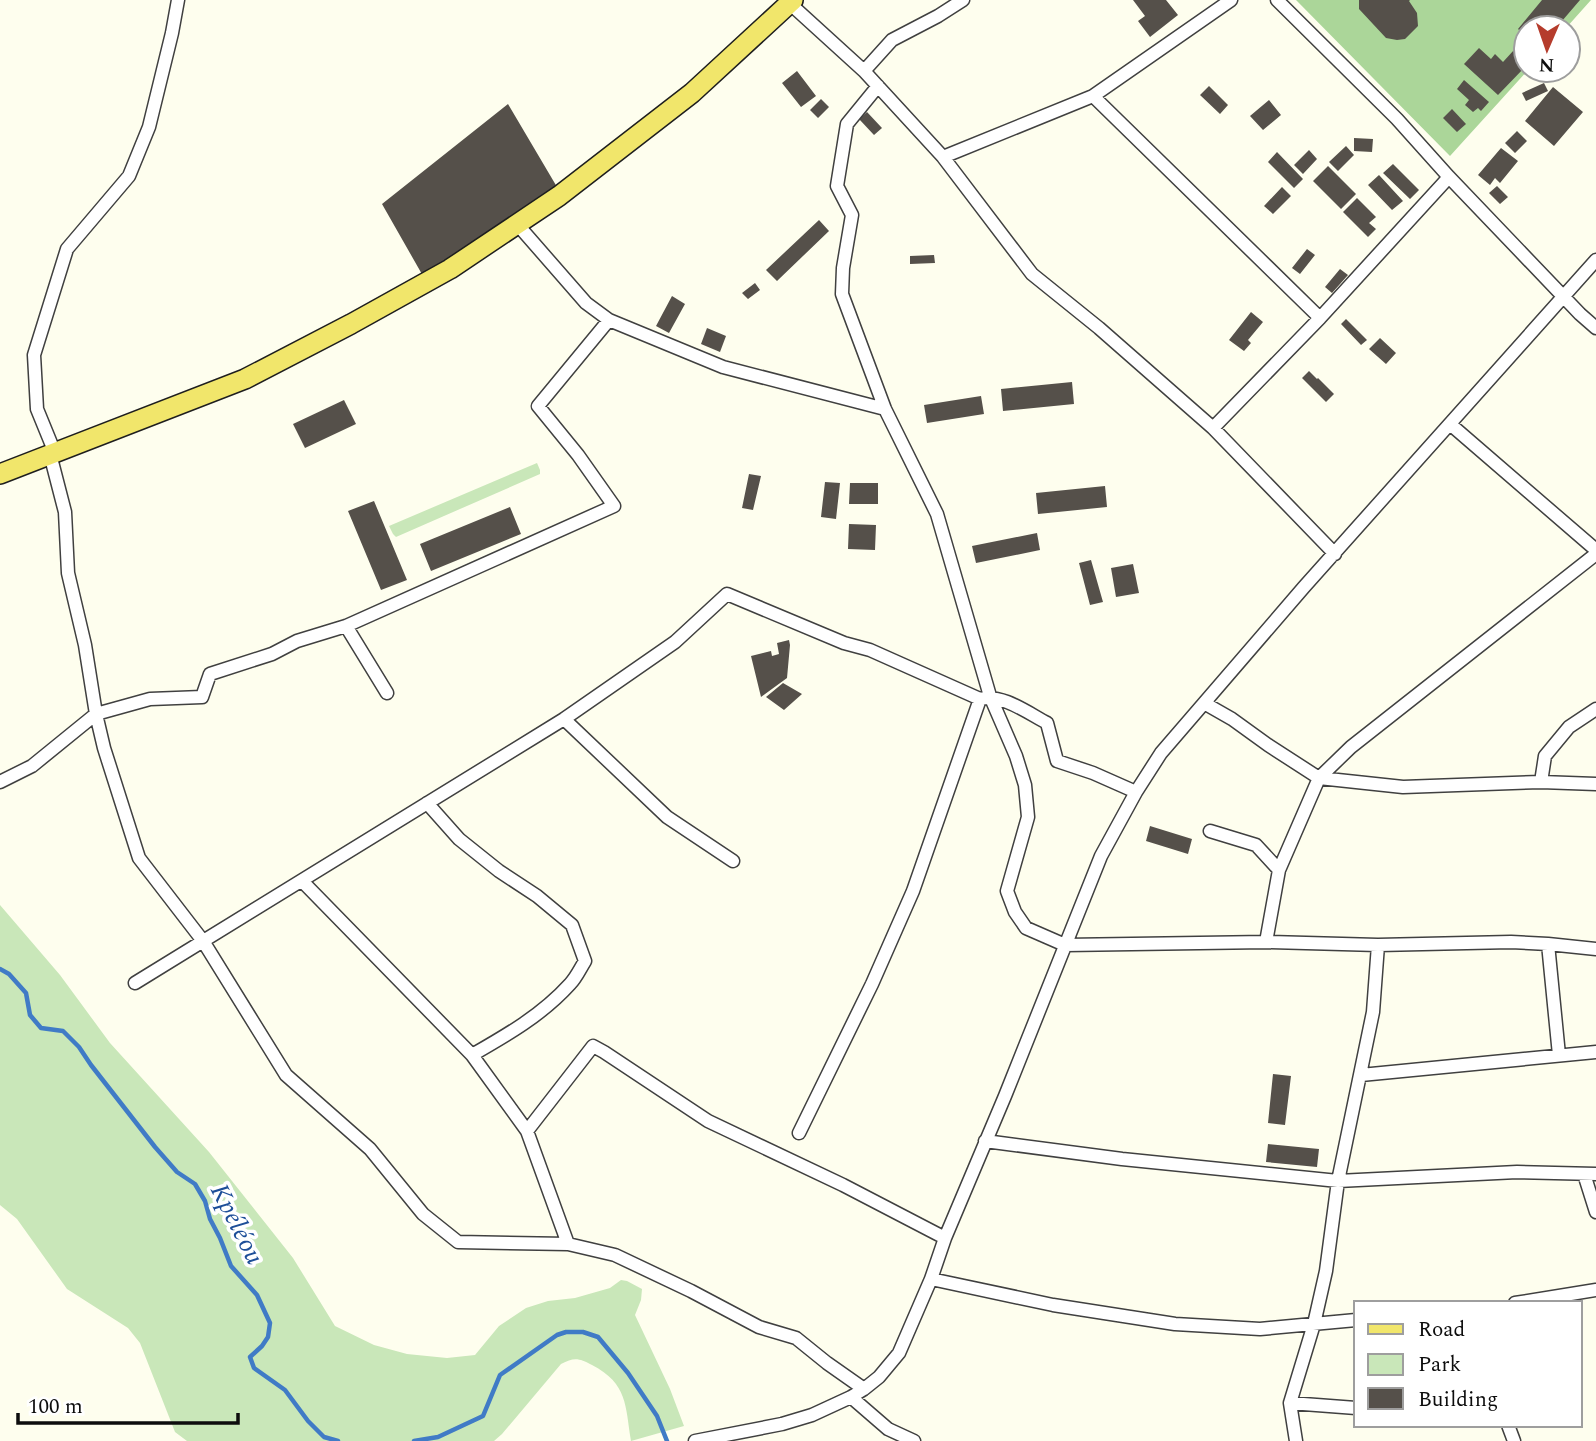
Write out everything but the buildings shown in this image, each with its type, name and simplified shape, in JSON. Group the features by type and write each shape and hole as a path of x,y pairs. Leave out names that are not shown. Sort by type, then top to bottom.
{"main road":[{"path":"0,474 245,379 450,269 559,196 692,93 790,1"}],"street":[{"path":"178,0 149,127 129,176 67,248 34,355 37,409 52,454 65,512 68,573 86,645 96,714 139,858 203,941 286,1075 370,1149 423,1214 458,1242 568,1244 615,1255 691,1290 759,1327 796,1338 864,1389"},
{"path":"864,71 892,40 963,0"},
{"path":"943,157 1093,96 1231,0"},
{"path":"1277,0 1397,119 1449,177 1596,328"},
{"path":"790,1 864,71 943,157 1032,274 1099,328 1213,428 1335,554"},
{"path":"878,86 847,124 837,186 852,215 843,268 842,294 886,409 937,514 985,698 1016,756 1025,785 1028,817 1007,891 1014,912 1026,928 1065,945 1378,945 1511,942 1596,949"},
{"path":"1093,96 1320,318"},
{"path":"1213,428 1320,318 1449,177"},
{"path":"517,224 586,303 609,320 723,366 886,409"},
{"path":"697,1440 782,1424 812,1415 864,1389 879,1377 898,1353 931,1279 945,1238 1019,1063 1101,856 1161,752 1286,607 1596,260"},
{"path":"0,782 32,766 96,714 150,698 202,697 210,674 346,626 614,506 578,455 538,406 609,320"},
{"path":"1266,943 1279,870 1319,778 1351,747 1596,552 1450,424"},
{"path":"135,983 564,719 675,642 727,594 985,698 1007,703 1046,723 1057,761 1136,792"},
{"path":"346,626 387,693"},
{"path":"799,1133 872,984 913,891 985,698"},
{"path":"1204,703 1319,778 1403,787 1541,782 1596,784"},
{"path":"1541,782 1545,756 1569,727 1596,709"},
{"path":"564,719 667,817 733,861"},
{"path":"427,803 459,839 572,925 585,961 571,983 538,1014 472,1055"},
{"path":"1210,831 1256,845 1279,870"},
{"path":"302,881 472,1055 527,1131 568,1244"},
{"path":"1548,944 1559,1055"},
{"path":"1296,1441 1290,1403 1314,1324 1326,1271 1338,1181 1373,1012 1378,945"},
{"path":"527,1131 593,1046 708,1121 843,1185 945,1238"},
{"path":"1361,1075 1596,1052"},
{"path":"985,1141 1338,1181 1517,1172 1590,1174 1596,1212"},
{"path":"931,1279 1053,1305 1175,1324 1260,1329 1354,1320"},
{"path":"1527,1301 1596,1290"},
{"path":"851,1397 888,1429 914,1441"},
{"path":"1290,1403 1354,1408"}],"green space":[{"path":"1296,0 1591,0 1578,14 1512,14 1512,84 1515,84 1450,156"},
{"path":"537,463 540,474 396,537 389,526"},
{"path":"0,905 60,975 110,1043 209,1152 293,1258 335,1326 374,1345 407,1354 447,1358 475,1355 499,1326 526,1308 548,1301 575,1298 610,1288 621,1280 627,1281 642,1289 635,1315 670,1389 684,1426 631,1441 626,1406 619,1388 604,1372 576,1359 561,1364 494,1441 187,1441 175,1432 140,1343 128,1328 67,1289 17,1219 0,1205"}],"waterway":[{"name":"Kpéléou","path":"0,969 9,974 26,993 30,1015 41,1028 63,1031 79,1047 155,1147 177,1172 195,1184 205,1201 231,1266 257,1295 270,1323 268,1337 250,1357 254,1368 285,1390 324,1437 338,1441"},
{"name":"Kpéléou","path":"414,1441 438,1437 483,1416 500,1375 557,1335 566,1332 583,1332 598,1337 628,1373 657,1416 667,1441"}]}
